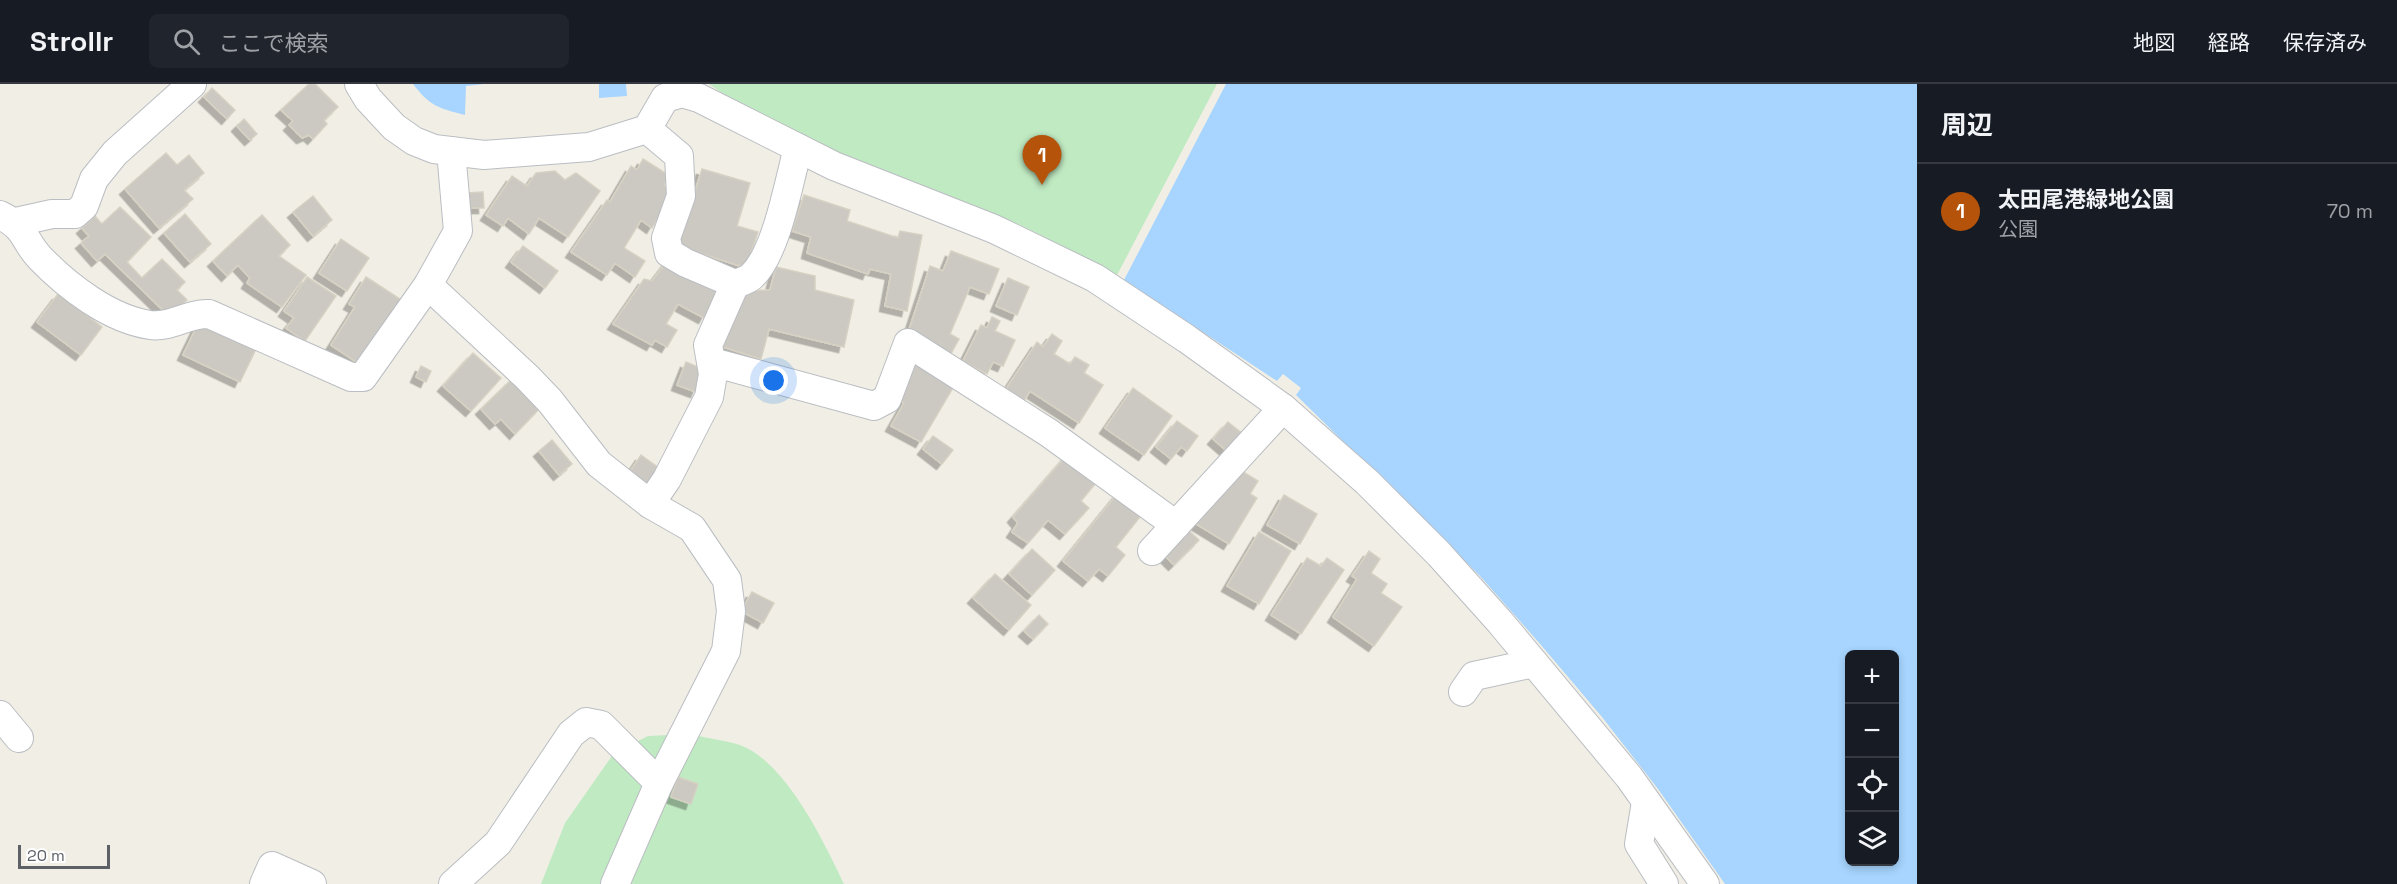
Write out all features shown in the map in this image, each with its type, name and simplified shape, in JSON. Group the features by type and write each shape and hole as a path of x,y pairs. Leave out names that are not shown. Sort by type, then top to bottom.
{"street":[{"path":"8,219 75,214 84,206 94,179 115,153 192,84"},
{"path":"359,84 368,99 394,127 414,141 434,149 484,155 589,147 647,129 664,98 682,93 699,98 834,166 994,229 1095,278 1187,339 1283,408 1367,482 1431,546 1534,663 1629,777 1704,884"},
{"path":"647,129 679,156 681,196 666,238 669,253 686,263 735,284"},
{"path":"650,504 667,479 709,397 713,374 708,345 735,284 752,277 764,258 776,230 798,148"},
{"path":"8,219 39,257 93,303 134,321 150,325 166,326 199,314 208,314 351,377 363,377 428,285 458,231 451,150"},
{"path":"428,285 550,401 598,464 650,504 692,528 727,580 731,611 726,651 659,783 615,884"},
{"path":"712,362 874,406 887,399 908,343 1048,433 1176,525"},
{"path":"1152,551 1283,408"},
{"path":"1463,692 1474,676 1534,663"},
{"path":"0,715 19,738"},
{"path":"453,884 498,843 571,734 586,722 601,725 659,783"},
{"path":"1646,802 1639,844 1665,884"},
{"path":"264,884 272,866 312,884"}],"green space":[{"path":"709,84 1217,84 1116,277 1020,225 860,162 782,128"},
{"path":"690,734 740,745 757,754 773,768 802,805 844,884 541,884 565,823 614,753 648,736"}],"water":[{"path":"413,84 484,84 466,86 465,115 435,105 424,97"},
{"path":"599,84 626,84 627,96 599,98"},
{"path":"1226,84 1917,84 1917,884 1725,884 1658,789 1602,717 1480,576 1296,395 1301,388 1283,374 1277,381 1124,280"}],"building":[{"path":"309,84 315,84 338,107 324,120 327,124 313,139 309,135 302,138 289,125 293,121 281,110"},
{"path":"212,88 235,110 227,119 204,97"},
{"path":"244,119 257,134 250,140 237,126"},
{"path":"166,153 177,165 189,155 204,173 184,190 193,199 159,228 125,189"},
{"path":"643,159 670,176 664,185 674,192 652,228 641,220 624,248 645,261 635,277 615,263 607,275 571,252 607,200 610,202 631,166 637,170"},
{"path":"702,169 750,183 737,226 758,232 746,268 678,246"},
{"path":"555,171 565,180 576,173 600,191 568,237 539,218 529,234 508,218 503,226 486,215 512,176 527,186 536,173"},
{"path":"483,192 484,208 464,208 464,193"},
{"path":"804,195 850,210 847,221 898,238 900,231 922,235 907,311 885,306 891,274 870,269 868,274 807,253 811,237 792,231"},
{"path":"313,196 332,220 313,236 293,212"},
{"path":"120,207 151,237 127,262 142,278 162,259 185,282 177,290 187,300 169,316 105,254 97,261 81,243 89,236 82,228 95,216 102,224"},
{"path":"185,214 211,244 190,262 164,233"},
{"path":"262,215 290,245 279,256 306,275 282,307 247,283 250,278 238,265 227,276 213,261"},
{"path":"341,239 369,258 347,291 319,273"},
{"path":"523,246 558,271 545,288 511,262"},
{"path":"951,251 999,269 989,294 970,287 950,334 959,339 948,359 907,336 930,266 943,271"},
{"path":"669,259 721,288 704,318 678,304 666,324 677,330 667,347 655,340 652,345 613,324 644,279 652,281"},
{"path":"776,267 815,276 815,290 854,300 844,347 769,329 761,359 714,344 739,291 770,290"},
{"path":"307,277 336,296 305,341 286,328 294,318 284,311"},
{"path":"366,277 403,301 361,365 331,345 355,307 349,304"},
{"path":"1008,278 1029,287 1017,315 996,306"},
{"path":"58,294 102,327 81,355 37,322"},
{"path":"992,317 1000,321 995,331 1015,340 1003,366 993,362 987,374 963,361 981,325 987,328"},
{"path":"199,322 256,349 240,382 183,355"},
{"path":"1052,334 1062,341 1054,354 1070,364 1075,357 1089,365 1084,373 1103,385 1079,423 1030,391 1024,401 1006,389 1037,342 1043,347"},
{"path":"473,353 501,378 471,411 443,386"},
{"path":"916,356 957,381 921,442 891,426 904,403 892,396"},
{"path":"686,362 705,370 696,392 677,385"},
{"path":"421,366 431,371 426,382 416,377"},
{"path":"511,380 540,408 515,434 501,419 495,424 481,409"},
{"path":"1133,388 1172,416 1144,455 1105,428"},
{"path":"1177,421 1198,436 1187,451 1181,447 1171,459 1156,447"},
{"path":"1228,422 1243,434 1228,452 1213,439"},
{"path":"933,436 953,450 942,464 923,449"},
{"path":"552,440 572,464 559,475 539,451"},
{"path":"1068,454 1099,479 1081,501 1089,508 1065,534 1048,520 1028,543 1012,532 1018,523 1013,517"},
{"path":"641,455 663,471 651,487 629,473"},
{"path":"1240,470 1258,481 1250,494 1257,498 1229,544 1193,522 1202,507 1208,511 1227,480"},
{"path":"1118,493 1143,513 1116,547 1125,555 1108,576 1099,569 1088,581 1063,561"},
{"path":"1284,495 1317,514 1300,544 1267,525"},
{"path":"1186,528 1199,540 1174,565 1162,553"},
{"path":"1259,532 1291,551 1259,604 1227,586"},
{"path":"1032,549 1055,570 1032,595 1009,574"},
{"path":"1369,551 1380,559 1371,573 1387,584 1381,593 1402,607 1374,646 1333,617 1357,579 1352,576"},
{"path":"1307,558 1321,566 1327,558 1344,570 1301,634 1271,615"},
{"path":"995,574 1031,605 1009,630 973,598"},
{"path":"752,592 774,603 763,623 741,611"},
{"path":"1039,615 1048,624 1033,639 1024,631"},
{"path":"678,777 698,784 691,804 671,797"}],"place":[{"name":"太田尾港緑地公園","path":"1042,185"}]}
